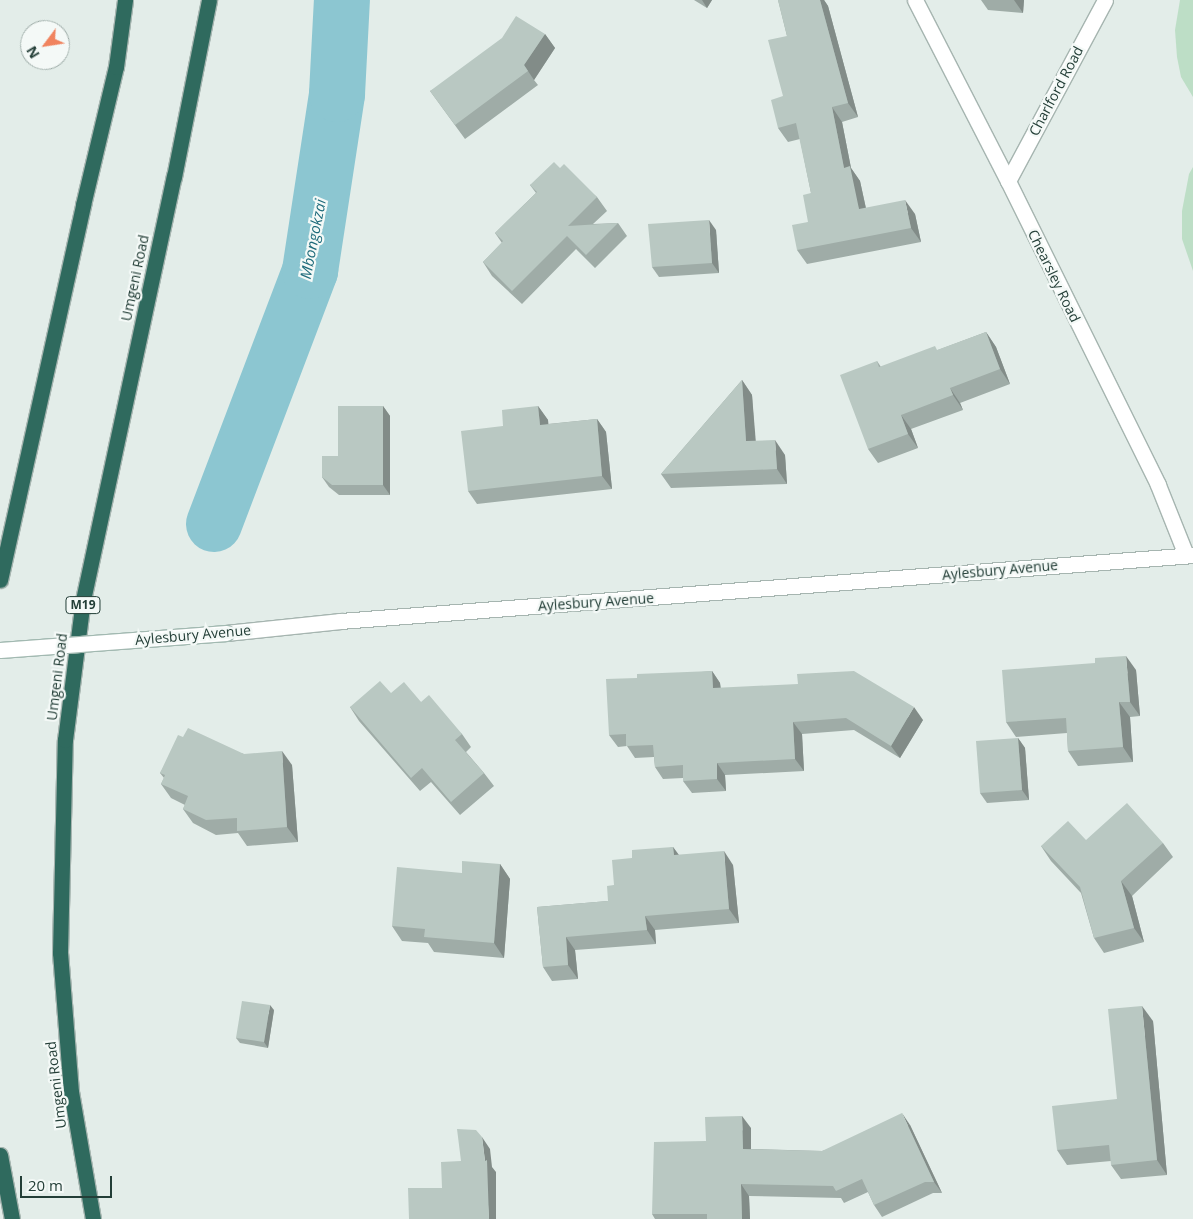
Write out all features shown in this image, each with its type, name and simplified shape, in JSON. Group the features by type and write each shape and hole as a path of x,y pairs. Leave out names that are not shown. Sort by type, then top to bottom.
{"highway":[{"path":"0,580 83,205 116,67 125,0"},
{"name":"Umgeni Road","path":"93,1219 71,1092 60,954 65,740 83,600 174,177 209,0"},
{"path":"0,1155 12,1219"}],"street":[{"name":"Chearsley Road","path":"915,0 1008,181 1158,485 1190,555"},
{"name":"Charlford Road","path":"1008,181 1105,0"},
{"name":"Aylesbury Avenue","path":"0,650 1190,555"}],"green space":[{"path":"1180,0 1193,0 1193,97 1181,77 1177,57 1175,30"},
{"path":"1193,167 1193,271 1182,239 1182,211 1189,174"}],"building":[{"path":"778,0 820,0 848,103 832,107 844,168 850,166 859,209 905,200 911,228 797,250 792,225 808,222 803,195 811,193 796,123 778,128 771,100 783,96 768,40 787,36"},
{"path":"516,16 545,34 524,65 528,71 455,125 430,91 502,38"},
{"path":"554,162 560,168 564,164 597,197 568,226 618,223 586,255 567,236 512,291 483,262 503,241 495,233 537,192 530,185"},
{"path":"709,220 712,263 652,267 648,224"},
{"path":"986,332 1000,369 950,388 953,395 901,415 908,434 868,449 840,375 877,361 879,367 935,346 937,350"},
{"path":"742,380 746,441 775,440 777,469 661,474"},
{"path":"338,406 383,406 383,485 332,485 322,477 322,456 338,456"},
{"path":"538,406 540,425 597,419 602,476 468,491 461,431 503,426 502,410"},
{"path":"1126,656 1130,702 1119,702 1123,747 1068,751 1066,718 1006,722 1002,670 1095,663 1095,658"},
{"path":"712,671 713,688 798,684 797,674 854,671 914,707 891,746 846,718 793,722 795,759 717,763 717,779 683,781 683,765 655,767 653,745 626,746 626,734 609,735 606,679 637,678 637,674"},
{"path":"380,681 391,693 404,682 421,702 429,695 462,734 455,740 484,773 451,802 422,768 411,778 350,707"},
{"path":"188,728 244,754 282,751 287,827 237,831 237,818 206,820 183,809 188,796 161,784 165,775 160,773 178,735 183,737"},
{"path":"1018,738 1022,790 980,793 976,741"},
{"path":"1127,803 1163,843 1121,881 1134,928 1094,938 1080,887 1041,846 1068,821 1086,840"},
{"path":"673,847 674,855 724,851 729,909 645,916 647,930 566,937 568,965 543,967 537,907 608,901 607,886 614,885 612,860 632,858 632,850"},
{"path":"462,861 500,864 494,943 424,937 425,929 392,926 397,867 462,873"},
{"path":"242,1001 270,1005 264,1042 236,1038"},
{"path":"1142,1006 1157,1160 1111,1165 1109,1145 1057,1150 1052,1106 1117,1099 1108,1009"},
{"path":"902,1113 934,1182 925,1182 874,1205 862,1179 836,1191 833,1186 741,1184 742,1219 707,1219 707,1214 652,1214 654,1142 706,1141 705,1117 742,1116 743,1149 822,1151"},
{"path":"457,1129 476,1130 482,1137 485,1161 487,1160 489,1219 409,1219 408,1188 442,1188 441,1162 461,1161"}],"waterway":[{"name":"Mbongokzai","path":"214,524 310,271 337,94 342,0"}]}
